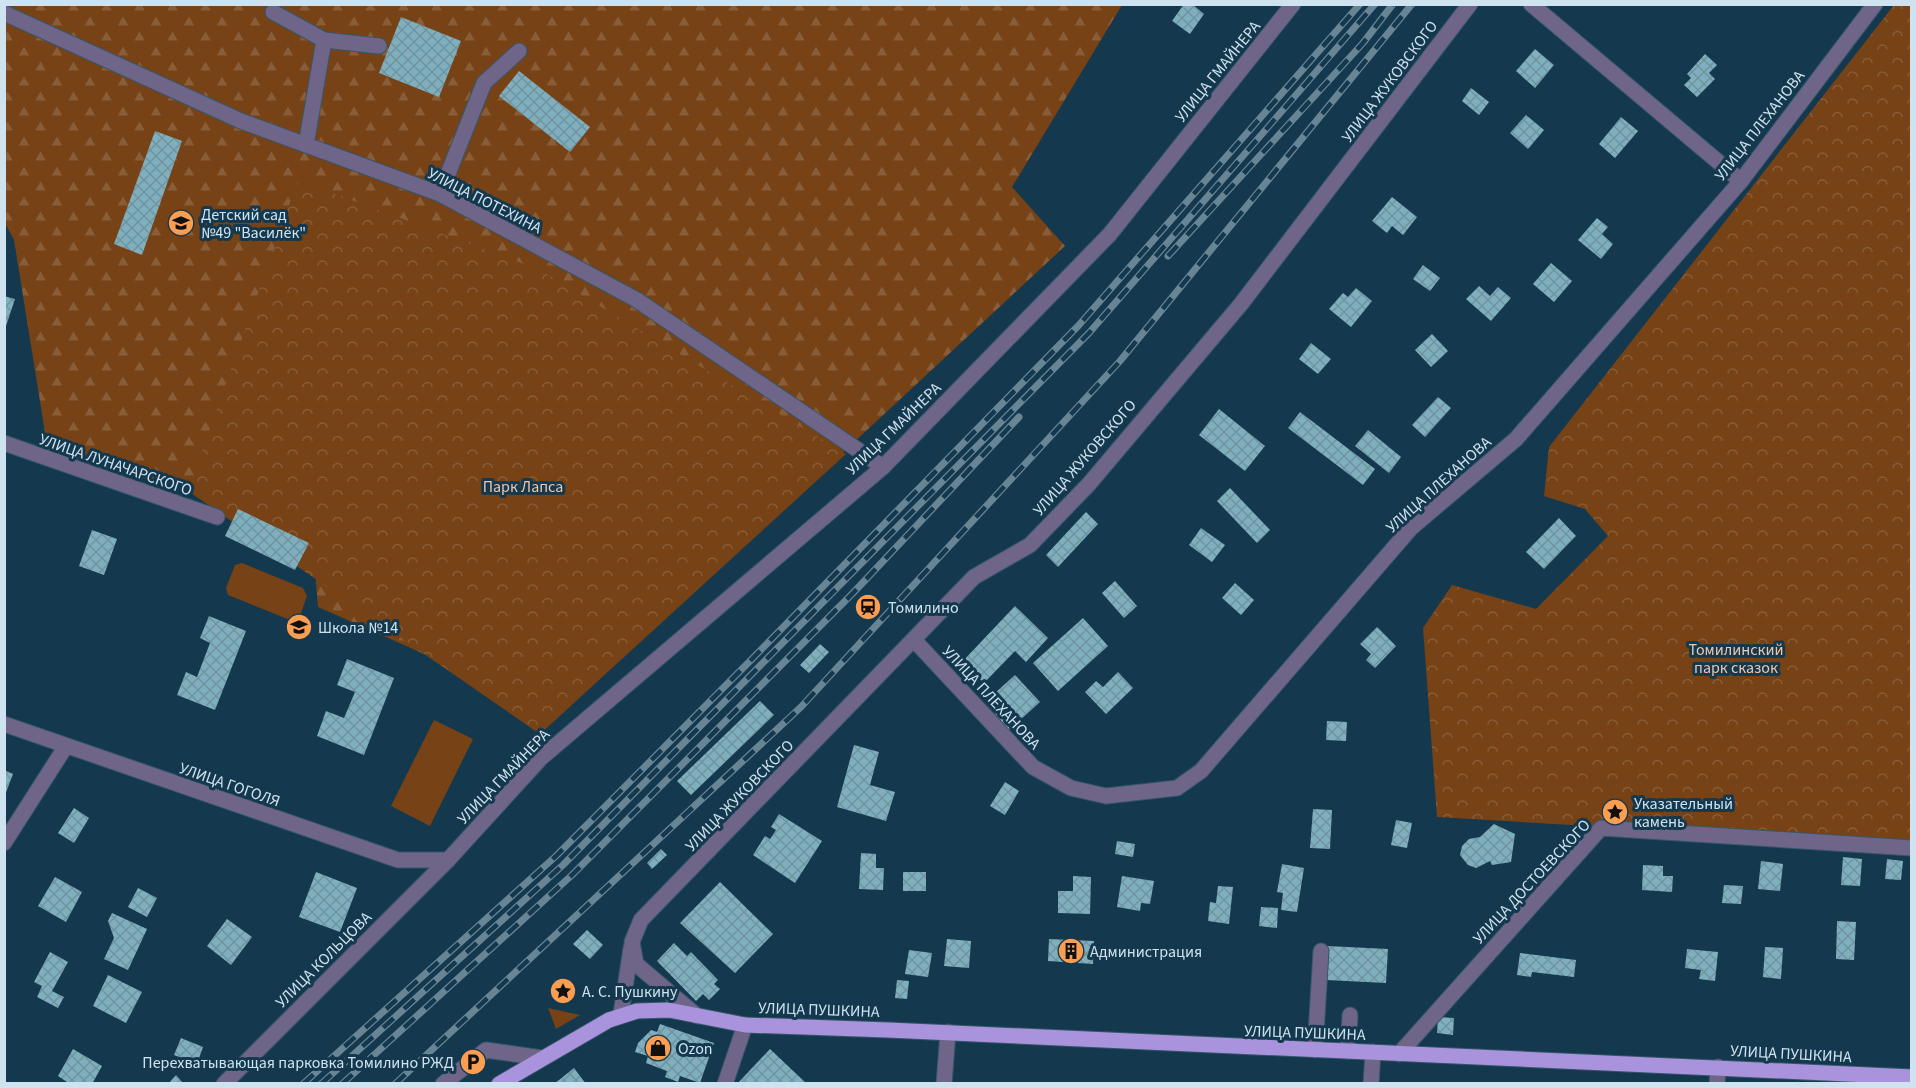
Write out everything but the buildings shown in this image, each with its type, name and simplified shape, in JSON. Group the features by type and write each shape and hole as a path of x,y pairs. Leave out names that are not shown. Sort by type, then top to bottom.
{"main road":[{"name":"УЛИЦА ПУШКИНА","path":"621,1014 654,1009 745,1025 1718,1066 1911,1077"},
{"path":"499,1083 621,1014"}],"street":[{"name":"УЛИЦА ГМАЙНЕРА","path":"448,860 541,758 883,466 1110,234 1293,4"},
{"name":"УЛИЦА ЖУКОВСКОГО","path":"621,1014 632,942 641,920 974,577 1030,544 1089,484 1240,304 1470,4"},
{"path":"1531,4 1741,181"},
{"name":"УЛИЦА ПЛЕХАНОВА","path":"914,640 1033,767 1042,773 1071,789 1106,796 1177,788 1201,771 1411,528 1516,439 1741,181 1875,4"},
{"name":"УЛИЦА ПОТЕХИНА","path":"12,11 241,121 440,194 637,300 883,466"},
{"path":"273,12 324,40 379,46"},
{"path":"306,145 324,40"},
{"path":"440,194 484,83 519,51"},
{"name":"УЛИЦА ЛУНАЧАРСКОГО","path":"4,443 217,517"},
{"name":"УЛИЦА ГОГОЛЯ","path":"4,724 398,860 448,860"},
{"path":"4,843 66,746"},
{"name":"УЛИЦА ДОСТОЕВСКОГО","path":"1399,1054 1601,828 1911,848"},
{"name":"УЛИЦА КОЛЬЦОВА","path":"224,1083 448,860"},
{"path":"632,942 636,964 697,1016"},
{"path":"1315,1050 1321,951"},
{"path":"1348,1051 1350,1015"},
{"path":"725,1083 745,1025"},
{"path":"944,1083 948,1032"},
{"path":"443,1083 486,1050 542,1058"},
{"path":"1371,1083 1373,1052"},
{"path":"1717,1083 1718,1066"}],"green space":[{"path":"4,5 1122,5 1012,187 1065,246 540,734 431,657 318,607 312,537 245,508 48,451 14,240 5,223"},
{"name":"Томилинский парк сказок","path":"1894,5 1911,5 1911,845 1437,817 1423,628 1452,585 1536,609 1608,536 1585,509 1544,496 1549,447"},
{"name":"Парк Лапса","path":"298,180 540,270 846,454 540,734 188,491"},
{"path":"242,563 303,588 307,596 300,616 290,620 228,595 226,588 235,565"},
{"path":"434,720 473,739 430,826 391,806"},
{"path":"548,1008 580,1015 556,1029"}],"railway":[{"path":"303,1084 556,856 1079,325 1360,4"},
{"path":"321,1084 563,865 1089,333 1375,4"},
{"path":"1168,256 1363,43 1393,4"},
{"path":"395,1084 801,707 1120,361 1412,4"},
{"path":"342,1084 572,875 853,593 1019,417"}],"place":[{"name":"Детский сад №49 \"Василёк\"","path":"181,223"},
{"name":"Томилино","path":"868,607"},
{"name":"Школа №14","path":"299,627"},
{"name":"Указательный камень","path":"1615,812"},
{"name":"Администрация","path":"1071,951"},
{"name":"А. С. Пушкину","path":"563,991"},
{"name":"Ozon","path":"658,1048"},
{"name":"Перехватывающая парковка Томилино РЖД","path":"473,1062"}]}
